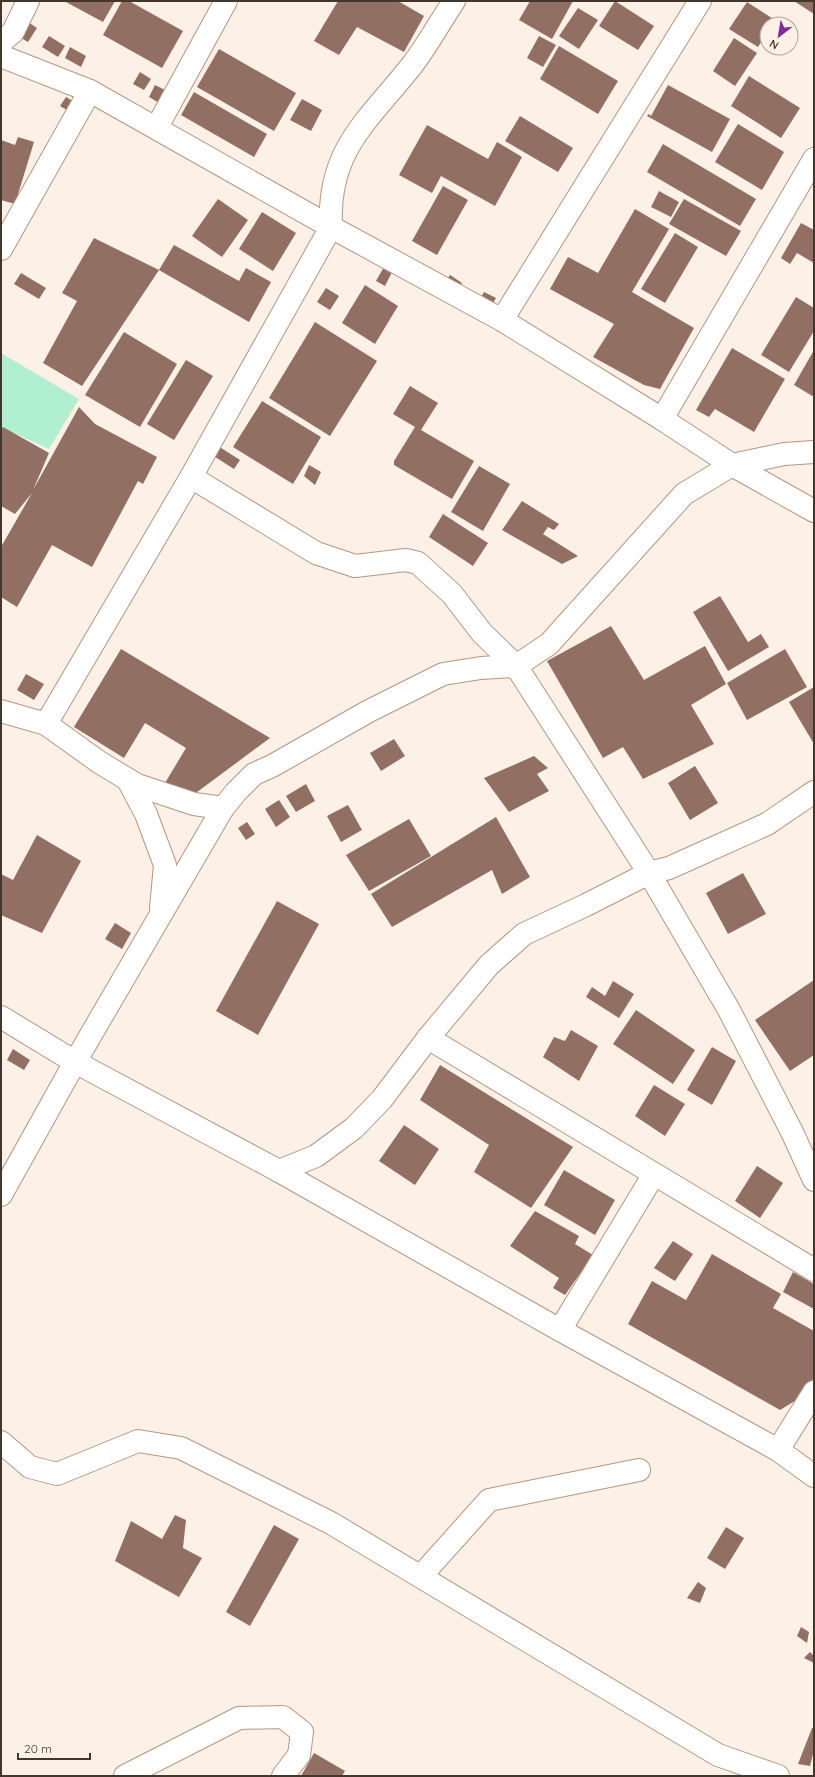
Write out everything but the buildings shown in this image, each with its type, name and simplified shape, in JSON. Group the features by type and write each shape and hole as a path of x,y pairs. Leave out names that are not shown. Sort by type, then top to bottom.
{"street":[{"path":"1,42 13,32 28,1"},
{"path":"157,127 226,1"},
{"path":"46,724 191,477 331,227 330,205 335,178 342,156 352,138 413,64 454,1"},
{"path":"502,320 700,1"},
{"path":"1,56 90,91 157,127 331,227 502,320 662,419 732,465 814,511"},
{"path":"1,249 90,91"},
{"path":"662,419 814,159"},
{"path":"1,1195 75,1062 223,808 254,774 272,766 369,711 443,674 482,668 516,666 549,644 684,494 732,465 784,454 814,452"},
{"path":"191,477 316,553 335,561 355,566 406,560 418,563 452,594 482,633 516,666 649,873 729,1010 792,1132 814,1180"},
{"path":"1,711 46,724 99,762 137,785 165,796 194,804 223,808"},
{"path":"128,780 146,814 165,865 160,915"},
{"path":"279,1171 316,1156 354,1128 382,1099 428,1038 489,965 524,934 586,906 649,873 669,868 767,824 814,792"},
{"path":"1,1017 75,1062 279,1171 560,1330 778,1450 814,1476"},
{"path":"428,1038 814,1270"},
{"path":"560,1330 654,1174"},
{"path":"778,1450 814,1392"},
{"path":"1,1442 30,1467 56,1474 138,1441 181,1448 331,1524 421,1576 718,1755 778,1776"},
{"path":"421,1576 488,1500 639,1470"},
{"path":"125,1776 239,1718 282,1717 302,1732 299,1755 283,1776"}],"green space":[{"path":"1,353 79,399 49,449 1,427"}]}
